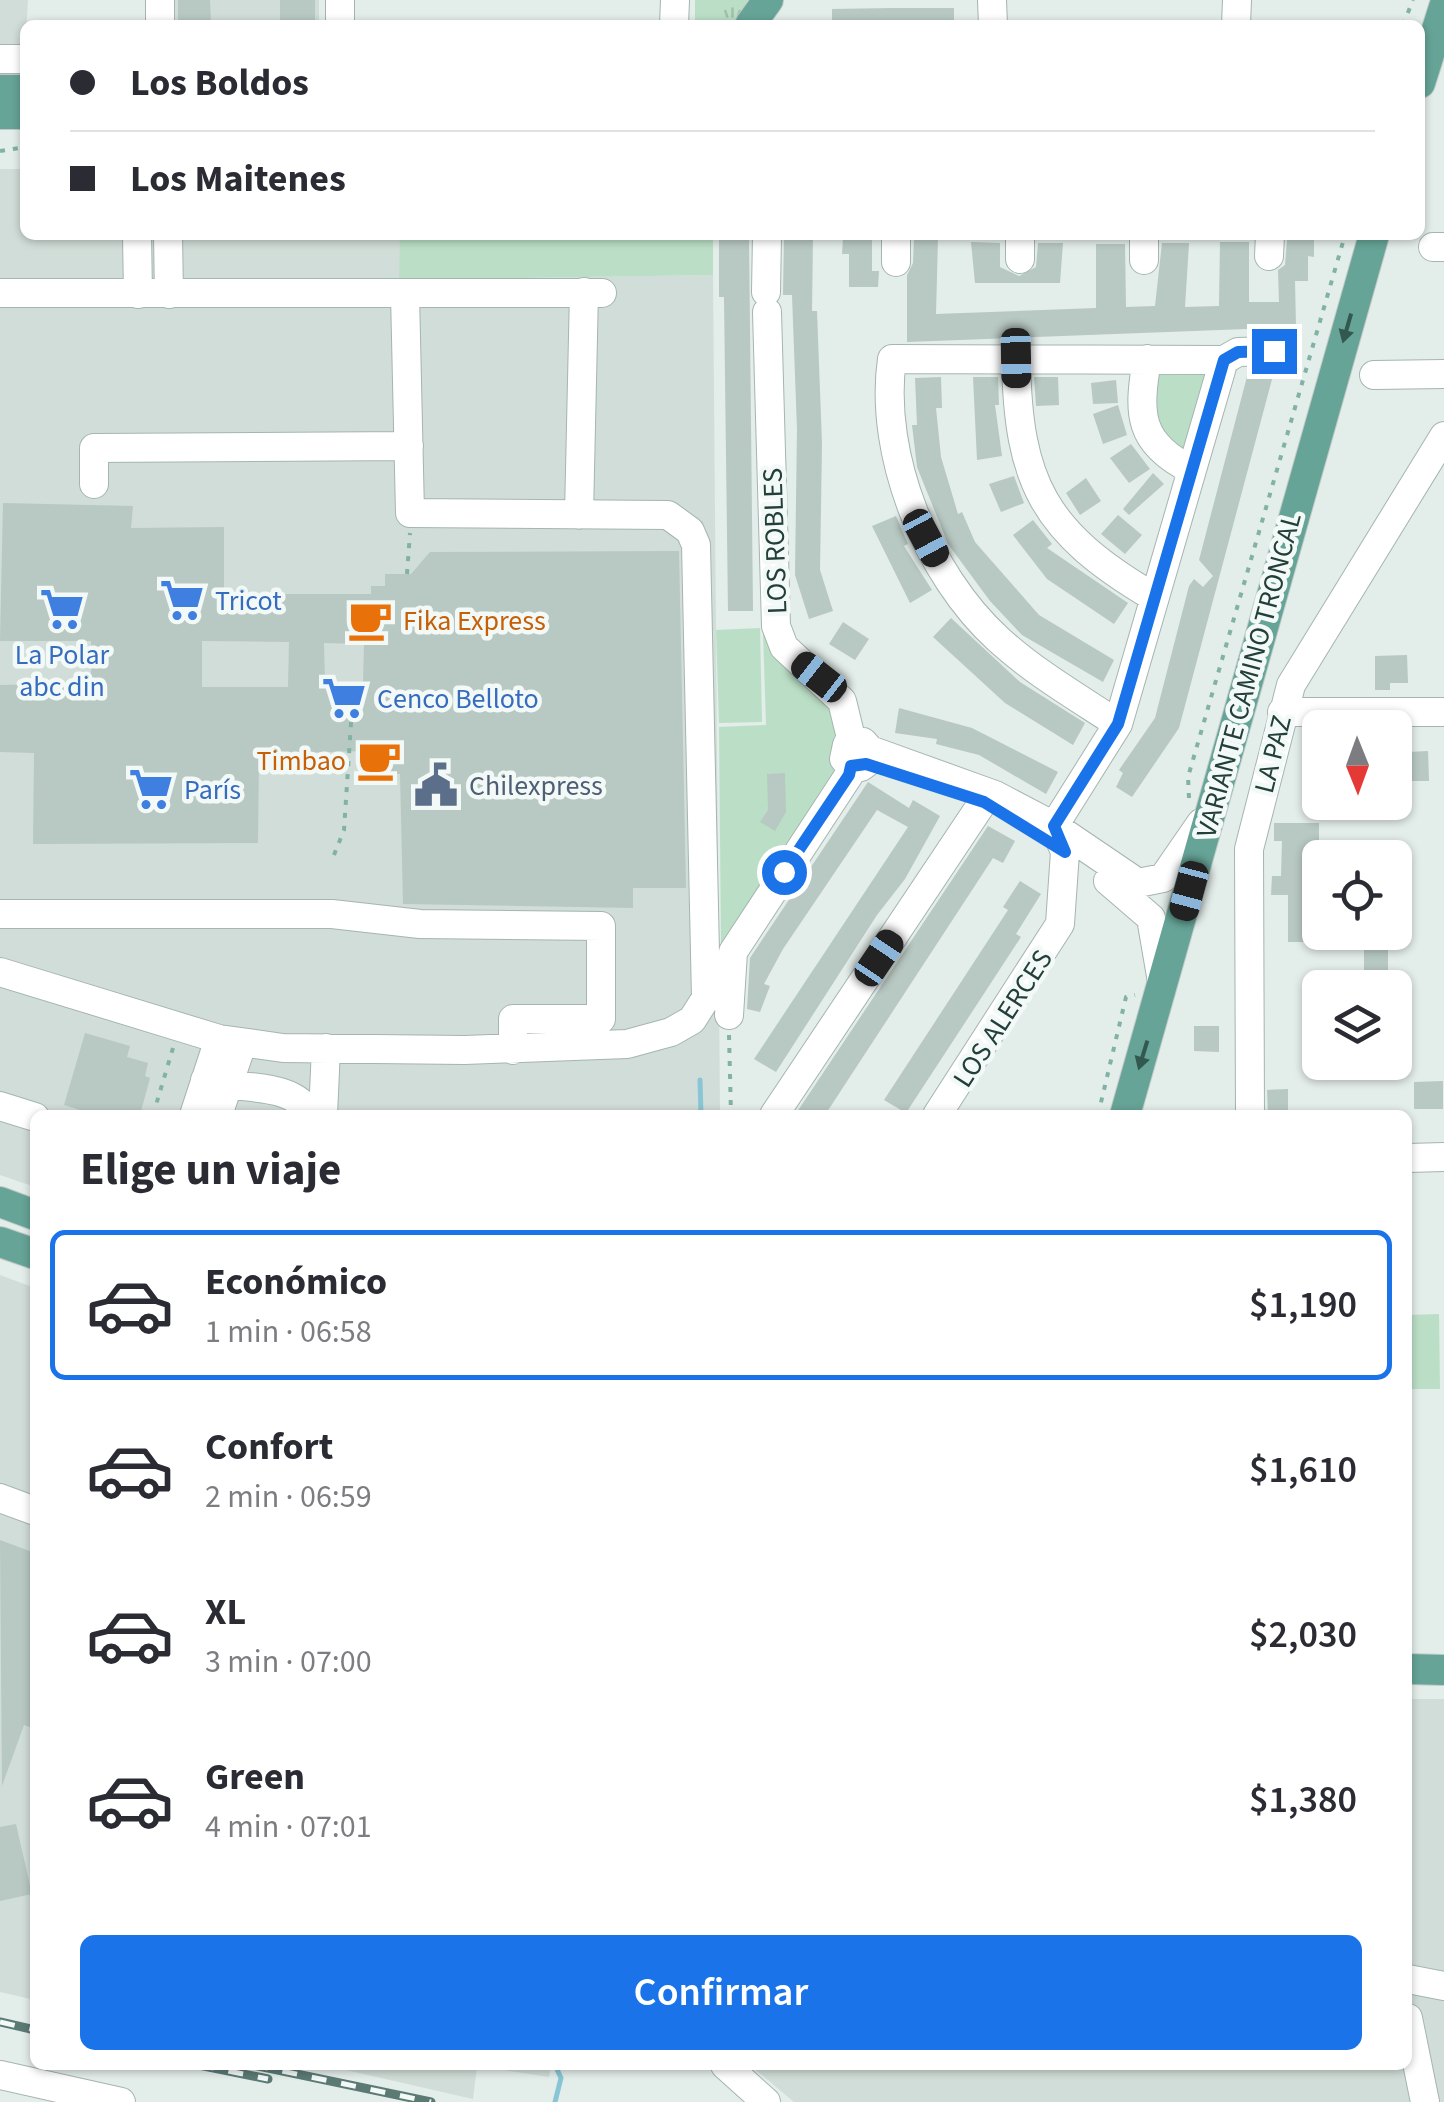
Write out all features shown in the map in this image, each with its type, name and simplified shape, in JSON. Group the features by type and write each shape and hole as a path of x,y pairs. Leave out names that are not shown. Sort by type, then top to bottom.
{"main road":[{"path":"1425,67 1444,7"},
{"name":"VARIANTE CAMINO TRONCAL","path":"1126,1110 1373,240"},
{"path":"0,1202 30,1213"},
{"path":"0,1242 30,1252"},
{"path":"1412,1669 1444,1670"}],"street":[{"path":"137,240 138,294"},
{"path":"168,240 169,294"},
{"name":"LOS ROBLES","path":"767,240 776,626 784,647 842,701 859,755"},
{"path":"0,293 593,293 579,516"},
{"path":"0,972 231,1042 326,1048 513,1050 653,1040 692,1020 706,998 696,545 690,532 668,515 410,513 406,294"},
{"path":"1118,724 1020,658 976,615 946,575 926,538 905,480 893,428 892,360 1224,360 1238,352 1274,351"},
{"path":"1016,358 1020,445 1041,495 1069,537 1092,558 1152,596"},
{"path":"1148,359 1140,411 1144,426 1161,452 1192,470"},
{"name":"LOS ALERCES","path":"941,1110 1060,924 1059,839 1118,724 1152,596 1224,360"},
{"path":"1374,374 1444,374"},
{"name":"LA PAZ","path":"1250,1110 1249,849 1282,712 1291,685 1444,436"},
{"path":"94,484 94,448 409,446"},
{"path":"1282,712 1444,712"},
{"path":"729,1015 733,952 859,755 989,798 1059,839 1126,886 1151,918 1163,988"},
{"path":"777,1110 989,798"},
{"path":"1126,886 1163,878 1214,802"},
{"path":"0,914 332,914 420,924 600,926 601,1019 513,1019 513,1050"},
{"path":"198,1110 216,1084 231,1042"},
{"path":"322,1110 326,1048"},
{"path":"216,1084 218,1110"},
{"path":"216,1084 282,1091 298,1098 307,1110"},
{"path":"0,1106 30,1115"},
{"path":"1412,1158 1444,1157"},
{"path":"0,1498 30,1508"},
{"path":"1412,1980 1444,1986"},
{"path":"1412,2038 1425,2102"},
{"path":"731,2070 766,2102"},
{"path":"0,2075 121,2102"}],"path":[{"path":"1190,842 1188,777 1344,240"},
{"path":"407,574 410,513"},
{"path":"334,855 344,830 352,708"},
{"path":"729,1015 731,1110"},
{"path":"154,1110 174,1043 186,1030"}],"shaded area":[{"path":"0,0 28,0 27,20 20,20 20,48 0,48"},
{"path":"171,0 319,0 319,20 171,20"},
{"path":"0,169 20,169 20,240 400,240 400,280 713,275 720,1110 30,1110 30,1185 0,1175"},
{"path":"0,1275 30,1286 30,1999 0,1992"},
{"path":"1412,1699 1444,1699 1444,2102 794,2102 756,2070 1412,2070"},
{"path":"346,2070 477,2070 473,2099"},
{"path":"503,2070 550,2070 549,2077"}],"green space":[{"path":"695,0 748,0 738,20 695,20"},
{"path":"400,240 713,240 713,275 399,280"},
{"path":"1172,366 1214,377 1190,454 1170,445 1149,402 1157,374"},
{"path":"760,628 762,722 719,723 716,630"},
{"path":"763,633 778,658 831,708 837,734 831,758 836,771 721,947 719,727 766,725"},
{"path":"1439,1314 1440,1389 1412,1389 1412,1315"}],"building":[{"path":"178,0 210,0 211,20 178,20"},
{"path":"280,0 315,0 315,20 280,20"},
{"path":"954,8 954,20 832,20 832,9"},
{"path":"719,240 749,240 753,611 728,611 724,297 719,297"},
{"path":"784,240 813,240 812,311 817,311 822,444 820,570 833,611 809,619 795,575 797,429 792,295 783,295"},
{"path":"843,240 872,240 872,271 879,271 878,287 849,287 849,254 842,254"},
{"path":"914,240 938,240 936,314 1096,308 1096,244 1125,244 1126,307 1155,306 1162,243 1189,243 1185,307 1219,306 1220,242 1249,242 1249,302 1279,302 1278,270 1285,265 1287,240 1314,240 1314,257 1308,256 1308,281 1295,281 1296,327 907,342 907,275 913,263"},
{"path":"971,242 1000,243 1000,267 1019,276 1036,267 1038,243 1063,243 1060,283 975,283"},
{"path":"1275,368 1179,728 1132,797 1116,787 1123,773 1119,770 1155,718 1189,586 1194,579 1203,587 1213,576 1199,560 1249,369"},
{"path":"941,377 942,408 936,408 941,457 958,514 962,512 975,542 1039,615 1114,660 1103,682 1022,635 990,601 948,544 917,467 912,425 917,425 915,378"},
{"path":"973,377 998,377 999,405 995,405 1002,456 977,460"},
{"path":"1034,377 1058,377 1059,405 1036,406"},
{"path":"1116,380 1118,403 1093,404 1091,383"},
{"path":"1118,405 1127,435 1103,444 1093,414"},
{"path":"1131,444 1150,469 1129,483 1110,458"},
{"path":"1153,473 1164,484 1129,515 1123,509"},
{"path":"1014,476 1024,503 1001,512 989,484"},
{"path":"1086,478 1101,501 1080,515 1066,493"},
{"name":"Cenco Belloto","path":"3,503 133,506 131,528 224,527 224,594 371,594 371,586 385,586 385,574 411,574 430,552 679,551 686,888 633,888 633,908 403,904 400,774 362,774 363,751 259,754 258,843 33,844 34,753 0,752 0,685 91,683 91,641 0,641","holes":["202,641 289,642 288,687 202,687","324,643 364,644 363,685 325,684"]},
{"path":"1118,515 1142,535 1125,554 1101,534"},
{"path":"896,516 908,544 904,546 932,590 910,603 872,526"},
{"path":"1033,520 1052,544 1047,548 1128,603 1114,624 1047,579 1013,535"},
{"path":"951,618 1020,682 1085,723 1073,745 1005,703 933,637"},
{"path":"843,622 869,639 855,660 829,644"},
{"path":"1407,655 1408,683 1390,683 1390,690 1375,690 1375,656"},
{"path":"899,708 972,728 1058,772 1046,794 979,755 936,744 937,739 895,733"},
{"path":"1428,751 1429,781 1412,781 1412,752"},
{"path":"785,773 786,812 775,831 760,822 768,810 767,774"},
{"path":"868,782 909,808 913,800 940,816 905,879 877,915 776,1072 754,1059 908,827 877,810 783,949 764,984 770,986 760,1012 747,1009 750,958"},
{"path":"1274,823 1319,823 1319,840 1302,840 1302,942 1288,942 1288,895 1271,895 1272,876 1281,876 1282,841 1274,841"},
{"path":"988,826 1015,841 1003,863 993,858 828,1110 798,1110"},
{"path":"1020,881 1041,894 1016,934 1021,937 908,1110 901,1110 884,1100 1008,910 1003,907"},
{"path":"1364,950 1388,950 1388,970 1364,970"},
{"path":"1194,1026 1219,1026 1219,1052 1194,1051"},
{"path":"85,1033 130,1046 127,1057 148,1063 145,1076 150,1078 141,1110 80,1110 64,1105"},
{"path":"1443,1081 1443,1109 1414,1109 1414,1082"},
{"path":"1288,1089 1288,1110 1268,1110 1267,1090"},
{"path":"0,1540 30,1551 30,1727 24,1725 2,1786"},
{"path":"16,1824 30,1894 0,1901 0,1827"}],"waterway":[{"path":"700,1080 701,1110"},
{"path":"555,2102 561,2078 557,2070"}],"railway":[{"path":"0,2022 30,2029"},
{"path":"224,2070 268,2079"},
{"path":"277,2070 431,2102"}],"place":[{"name":"Tricot","path":"182,600"},
{"name":"La Polar abc din","path":"62,609"},
{"name":"Fika Express","path":"370,620"},
{"name":"Cenco Belloto","path":"344,698"},
{"name":"Timbao","path":"379,760"},
{"name":"Chilexpress","path":"436,785"},
{"name":"París","path":"151,789"}],"route":[{"path":"784,872 849,775 851,766 866,764 932,782 984,802 1065,852 1054,826 1118,724 1152,596 1224,360 1238,352 1274,351"}]}
